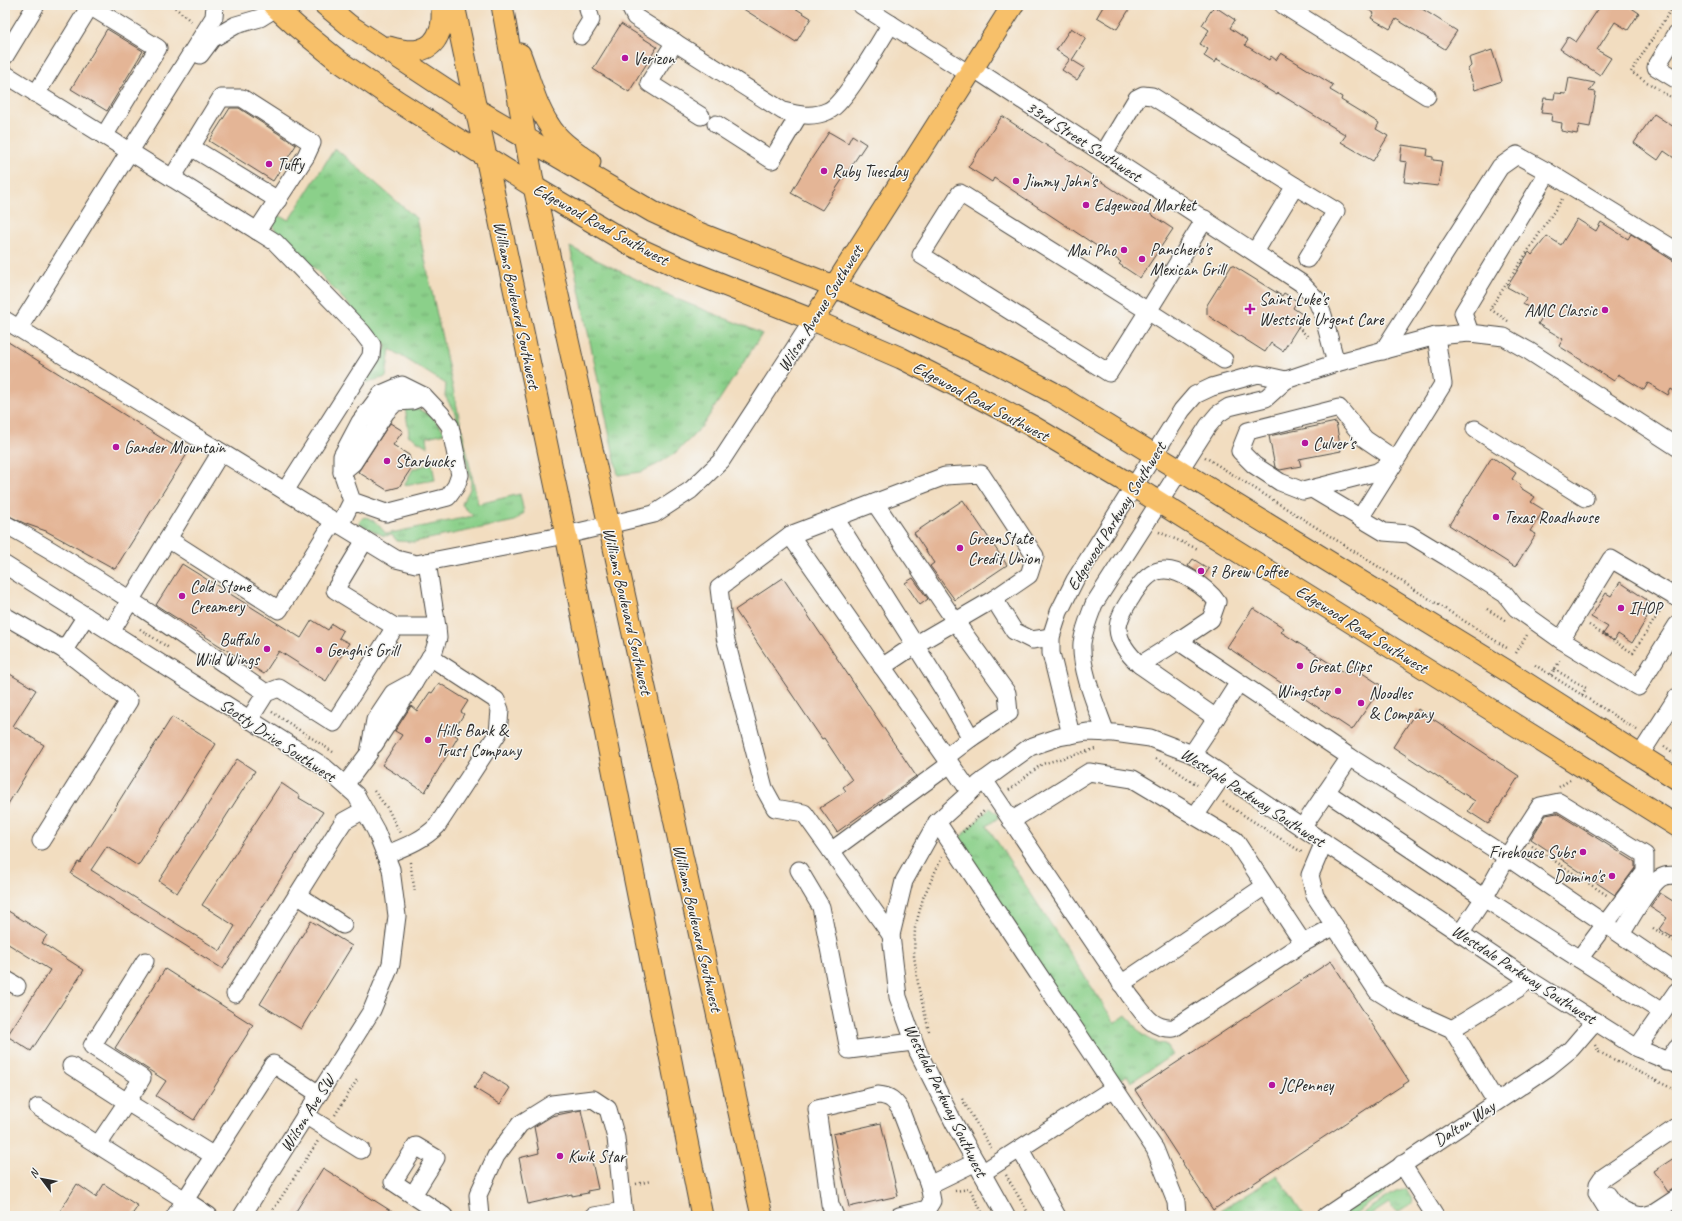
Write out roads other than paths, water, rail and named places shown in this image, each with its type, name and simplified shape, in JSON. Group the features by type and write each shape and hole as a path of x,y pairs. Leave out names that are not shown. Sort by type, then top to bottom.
{"main road":[{"name":"Edgewood Road Southwest","path":"324,5 349,25 476,109 653,212 705,235 834,286 1052,392 1504,669 1646,747 1677,779"},
{"path":"378,44 405,52 419,52 433,43 440,30 442,5"},
{"name":"Williams Boulevard Southwest","path":"454,5 566,536 702,1216"},
{"path":"502,5 538,102 549,126 570,148 602,170 653,212"},
{"name":"Williams Boulevard Southwest","path":"502,5 534,187 762,1216"},
{"name":"Wilson Avenue Southwest","path":"813,320 1013,5"},
{"name":"Edgewood Road Southwest","path":"274,7 340,62 397,101 534,187 633,246 681,268 813,320 901,358 1032,426 1133,486 1677,826"}],"street":[{"path":"5,56 36,5"},
{"path":"36,94 89,5 158,48 104,136"},
{"path":"12,324 130,152 214,17 215,5"},
{"path":"629,5 635,17 783,110 803,116 829,111 844,98 891,24"},
{"name":"33rd Street Southwest","path":"861,5 1104,153 1301,283 1316,300 1323,315 1336,363"},
{"path":"1283,5 1427,96"},
{"path":"581,36 591,20 591,6"},
{"path":"130,152 147,136 212,39 236,25 260,18 274,7"},
{"path":"1677,33 1656,67 1677,80"},
{"path":"675,42 649,83 772,160 799,115"},
{"path":"5,74 275,242 362,332 372,345 371,356 285,491"},
{"path":"1104,153 1137,98 1143,95 1152,96 1336,211 1307,259"},
{"path":"172,178 221,98 242,98 312,143 306,156 257,231"},
{"path":"191,147 278,200"},
{"path":"1383,351 1500,167 1517,156 1548,172 1677,251"},
{"path":"1470,333 1463,313 1548,172"},
{"path":"1256,252 1295,186"},
{"path":"1205,219 1148,311 1109,373 921,255 960,193 1148,311 1224,360"},
{"name":"Wilson Avenue Southwest","path":"12,324 396,559 416,564 566,536 654,514 691,490 721,461 813,320"},
{"name":"Edgewood Parkway Southwest","path":"1106,733 1083,664 1082,644 1085,627 1094,604 1208,426 1218,414 1228,407 1266,398 1286,380 1336,363 1436,336 1470,333 1504,337 1677,447"},
{"path":"1360,518 1443,384 1436,336"},
{"name":"Edgewood Parkway Southwest","path":"1071,735 1051,653 1052,637 1059,612 1075,580 1133,486 1182,410 1194,395 1212,387 1258,374 1286,380"},
{"path":"402,385 424,396 450,426 460,475 456,486 448,497 386,513 352,501 342,472 342,456 360,422 381,394 402,385"},
{"path":"1340,408 1365,439 1396,460 1377,472 1303,491 1280,482 1254,465 1240,451 1248,431 1340,408"},
{"path":"1475,429 1585,498"},
{"path":"111,632 221,452"},
{"path":"882,667 915,645 994,599 1029,575 1035,556 981,474 945,476 790,535 719,588 726,637 764,788 775,808 804,813 891,934"},
{"path":"1312,489 1384,532 1409,534 1416,538 1505,594 1516,608 1561,640 1638,687 1677,625"},
{"path":"168,539 279,610 352,501"},
{"path":"832,851 948,760 971,738 1009,713 1007,693 956,622 875,502"},
{"path":"835,518 915,645 971,738"},
{"path":"5,524 33,539 131,600 266,693"},
{"path":"790,535 970,792"},
{"path":"365,540 335,590 395,627 437,627"},
{"path":"1561,640 1612,559 1673,604"},
{"path":"345,786 369,753 375,720 393,693 415,681 434,651 438,638 427,562"},
{"name":"Scotty Drive Southwest","path":"5,565 323,766 356,795 376,831 391,869 397,916 392,964 372,1010"},
{"path":"1140,665 1211,619 1212,606 1200,596 1173,579 1157,582 1150,589 1131,619 1131,638 1140,665 1216,718"},
{"path":"994,599 1014,631 1032,640 1052,637"},
{"path":"5,616 64,650 129,701 41,841"},
{"path":"64,650 86,616"},
{"path":"249,720 266,693 279,688 334,723 395,627"},
{"path":"1178,641 1350,757 1507,857 1677,972"},
{"path":"385,855 416,842 428,835 437,826 498,733 500,710 496,700 430,657"},
{"path":"1192,754 1239,682"},
{"path":"1646,747 1677,697"},
{"name":"Westdale Parkway Southwest","path":"1006,1216 954,1123 913,1042 898,997 891,934 904,881 937,822 984,780 1030,747 1059,737 1087,732 1150,738 1192,754 1528,979 1638,1048 1672,1064"},
{"path":"1302,828 1350,757"},
{"path":"1011,821 1089,772 1133,779 1235,840 1302,943"},
{"path":"1195,816 1223,775"},
{"path":"984,780 1121,984 1149,1021 1163,1029 1174,1028 1302,943 1335,926"},
{"path":"1326,792 1484,898 1662,1012"},
{"path":"1460,934 1484,898 1507,857 1540,806 1558,802 1646,855 1645,871 1579,959"},
{"path":"235,994 341,826 351,816 364,810"},
{"path":"937,822 1155,1149 1176,1202 1177,1216"},
{"path":"1324,842 1310,875 1315,896 1377,991 1401,1006 1452,1029 1496,1102"},
{"path":"799,870 821,907 849,1050 913,1042"},
{"path":"1621,934 1651,889 1660,879 1668,875 1677,875"},
{"path":"1121,984 1265,886"},
{"path":"297,895 344,925"},
{"path":"98,1146 142,1078 92,1046 145,961"},
{"path":"1452,1029 1519,988 1528,979"},
{"path":"1638,1048 1677,991"},
{"name":"Wilson Ave SW","path":"242,1216 372,1010"},
{"name":"Dalton Way","path":"1326,1216 1549,1067 1572,1048 1595,1021"},
{"path":"1672,1064 1677,1047"},
{"path":"175,1216 273,1064 319,1094"},
{"path":"71,1066 214,1156"},
{"path":"930,1190 1020,1149 1114,1088"},
{"path":"835,1216 830,1204 817,1109 878,1095 888,1096 894,1100 900,1109 930,1190 932,1201 927,1209 900,1216"},
{"path":"480,1216 478,1195 496,1156 520,1124 552,1104 593,1099 608,1109 616,1138 624,1213 594,1216"},
{"path":"38,1107 209,1216"},
{"path":"305,1115 361,1150"},
{"path":"1613,1216 1597,1193 1598,1184 1602,1178 1677,1127"},
{"path":"1020,1149 1057,1216"},
{"path":"1402,1164 1435,1216"},
{"path":"1611,1171 1605,1182 1605,1190 1612,1203 1624,1211 1643,1216 1654,1214 1677,1198"},
{"path":"413,1195 444,1216"},
{"path":"1666,1216 1677,1208"}],"place":[{"name":"Verizon","path":"625,58"},
{"name":"Tuffy","path":"269,164"},
{"name":"Ruby Tuesday","path":"824,171"},
{"name":"Jimmy John's","path":"1016,181"},
{"name":"Edgewood Market","path":"1086,205"},
{"name":"Mai Pho","path":"1124,250"},
{"name":"Panchero's Mexican Grill","path":"1142,259"},
{"name":"Saint Luke's Westside Urgent Care","path":"1250,309"},
{"name":"AMC Classic","path":"1605,310"},
{"name":"Culver's","path":"1305,443"},
{"name":"Gander Mountain","path":"116,447"},
{"name":"Starbucks","path":"387,461"},
{"name":"Texas Roadhouse","path":"1496,517"},
{"name":"GreenState Credit Union","path":"960,548"},
{"name":"7 Brew Coffee","path":"1201,571"},
{"name":"Cold Stone Creamery","path":"182,596"},
{"name":"IHOP","path":"1621,608"},
{"name":"Buffalo Wild Wings","path":"267,649"},
{"name":"Genghis Grill","path":"319,650"},
{"name":"Great Clips","path":"1300,666"},
{"name":"Wingstop","path":"1338,691"},
{"name":"Noodles & Company","path":"1361,703"},
{"name":"Hills Bank & Trust Company","path":"428,740"},
{"name":"Firehouse Subs","path":"1583,852"},
{"name":"Domino's","path":"1612,876"},
{"name":"JCPenney","path":"1272,1085"},
{"name":"Kwik Star","path":"560,1156"}]}
